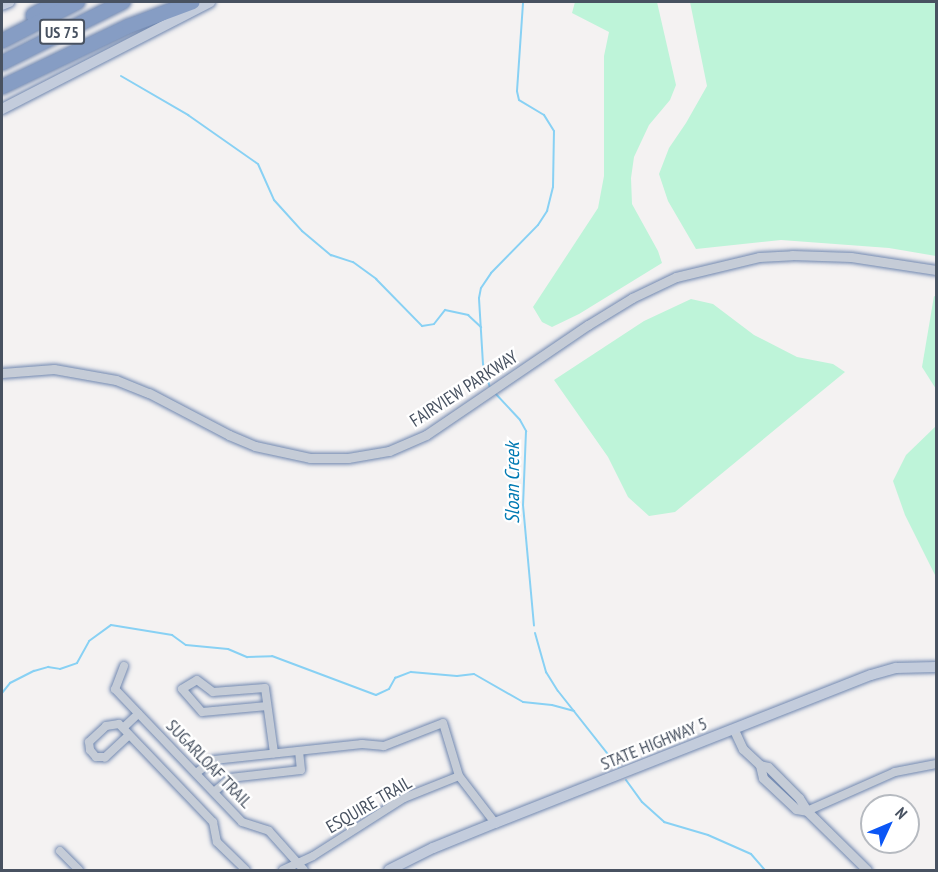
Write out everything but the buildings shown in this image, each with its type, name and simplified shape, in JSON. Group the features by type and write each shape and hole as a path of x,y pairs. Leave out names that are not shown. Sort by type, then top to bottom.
{"highway":[{"path":"2,34 57,2"},
{"name":"US 75","path":"2,41 78,2"},
{"name":"US 75","path":"2,63 123,2"},
{"path":"2,87 129,26 193,2"}],"main road":[{"path":"2,5 9,2"},
{"path":"2,109 210,2"},
{"name":"STATE HIGHWAY 5","path":"389,870 433,848 495,823 879,673 908,667 936,667"}],"street":[{"name":"FAIRVIEW PARKWAY","path":"2,372 54,369 116,380 150,393 242,441 310,458 348,458 389,451 454,418 632,298 676,277 759,257 827,255 936,270"},
{"name":"SUGARLOAF TRAIL","path":"124,666 115,689 243,822 269,831 304,870"},
{"path":"267,706 202,712 182,690 197,680 213,692 265,688 274,753"},
{"path":"138,714 126,732 105,758 96,757 90,750 89,742 106,726 119,724 126,732 213,822 217,842 246,870"},
{"path":"196,773 214,760 362,744 384,746 443,723 459,776 495,823"},
{"path":"734,730 743,749 760,765 768,766 799,798 807,811 867,870"},
{"path":"214,792 230,778 301,771 299,751"},
{"path":"807,811 895,772 936,764"},
{"name":"ESQUIRE TRAIL","path":"284,870 313,856 404,798 459,776"},
{"path":"60,851 79,870"}],"green space":[{"path":"575,2 657,2 676,85 670,100 649,125 634,157 631,178 632,204 658,251 662,263 579,314 552,327 542,322 533,307 598,208 604,176 604,56 609,32 572,13"},
{"path":"690,2 936,2 936,256 889,248 781,240 696,249 668,201 659,174 669,148 707,86"},
{"path":"934,296 936,297 936,389 922,367"},
{"path":"691,299 713,304 754,335 797,357 833,364 845,372 675,512 649,516 628,497 608,457 554,380 644,321"},
{"path":"936,426 936,577 905,515 893,481 906,455"}],"waterway":[{"name":"Sloan Creek","path":"490,388 483,364 479,298 481,288 491,273 538,225 547,211 553,187 554,131 544,115 519,100 517,91 523,2"},
{"path":"121,76 188,115 258,164 274,200 302,231 331,255 353,262 376,279 422,326 434,324 445,310 468,315 481,327"},
{"name":"Sloan Creek","path":"494,392 520,420 526,431 523,505 534,625"},
{"path":"2,693 10,683 34,671 48,667 60,669 77,663 89,641 111,625 172,635 186,645 228,649 247,657 272,656 376,695 389,689 395,678 411,672 457,676 474,674 523,702 552,705 574,711"},
{"name":"Sloan Creek","path":"535,633 546,672 558,691 618,767"},
{"name":"Sloan Creek","path":"626,780 642,802 664,822 708,835 751,854 765,870"}]}
